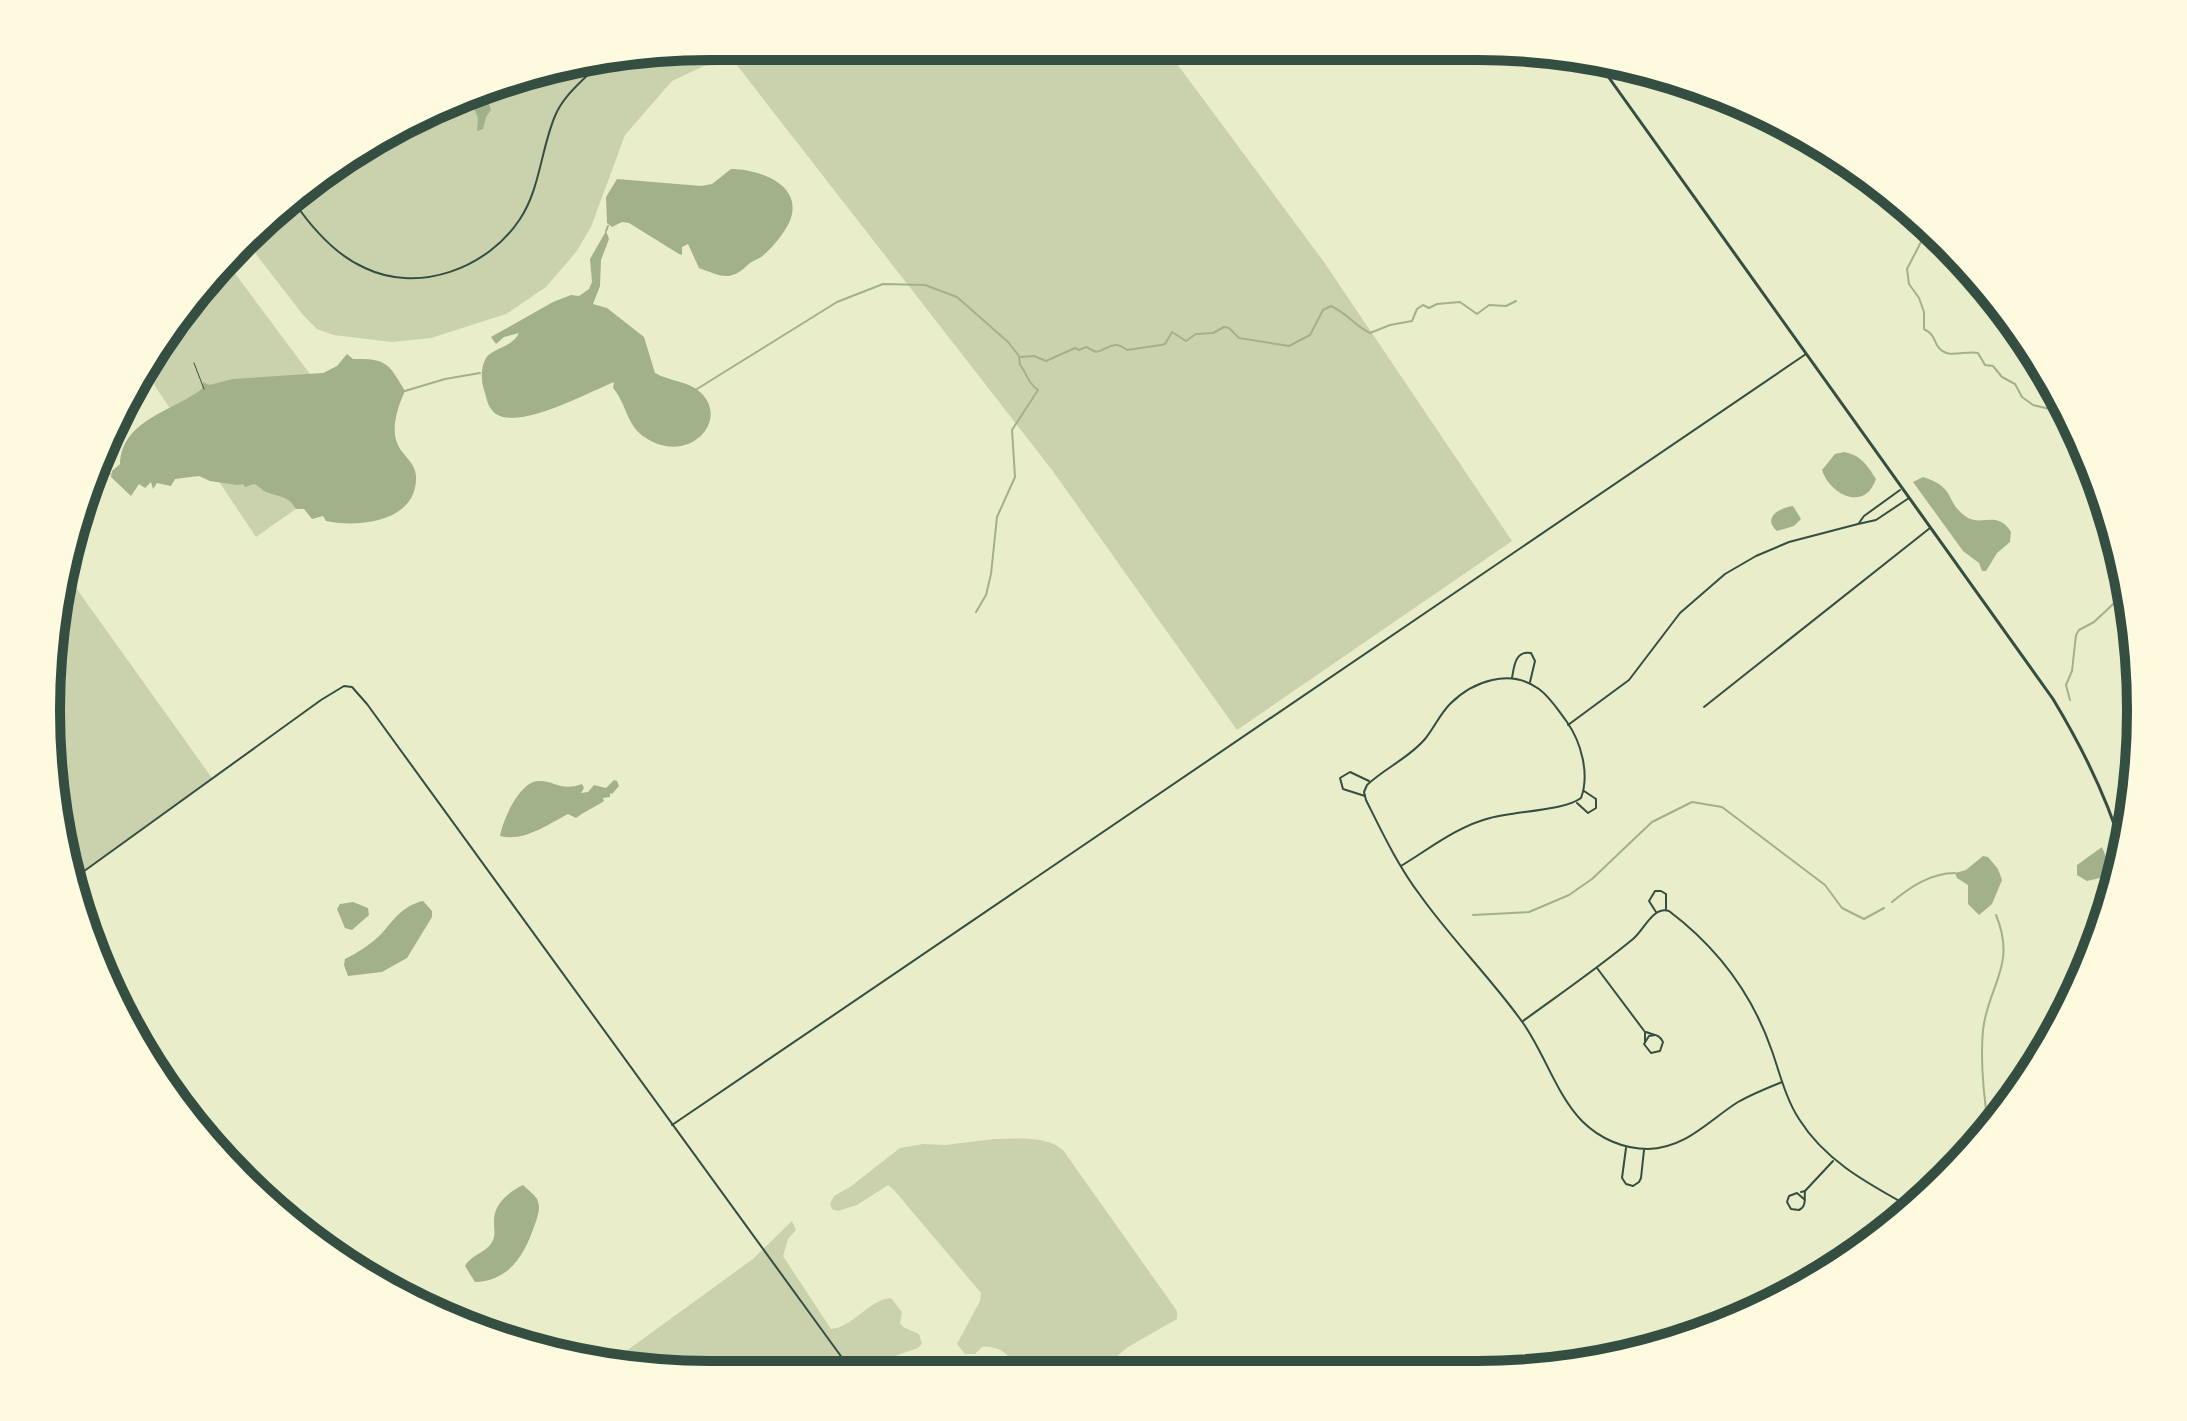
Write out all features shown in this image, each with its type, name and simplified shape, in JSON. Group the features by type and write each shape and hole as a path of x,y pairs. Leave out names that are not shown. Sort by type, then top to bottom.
{"main road":[{"path":"1605,73 2053,699 2090,766 2116,831"}],"street":[{"path":"298,208 335,249 364,268 390,276 414,278 455,272 493,249 522,217 535,187 556,113 564,99 592,71"},
{"path":"672,1125 1807,353"},
{"path":"1858,524 1864,516 1903,488"},
{"path":"1568,725 1629,680 1680,613 1725,574 1789,542 1876,520 1910,498"},
{"path":"1704,707 1931,528"},
{"path":"1512,678 1520,654 1531,653 1535,661 1530,683"},
{"path":"1401,866 1477,822 1576,802 1581,798 1584,791 1581,753 1568,725 1550,699 1530,683 1512,678 1488,680 1463,694 1445,710 1417,748 1365,788 1365,796 1401,866 1439,921 1522,1022 1572,1109 1603,1137 1626,1147 1644,1149 1668,1146 1689,1138 1736,1103 1782,1082"},
{"path":"81,874 321,700 344,686 352,687 844,1361"},
{"path":"1365,796 1343,789 1340,778 1350,772 1370,782"},
{"path":"1576,802 1585,812 1596,808 1596,799 1584,791"},
{"path":"1656,912 1649,901 1655,891 1666,894 1666,910"},
{"path":"1522,1022 1634,938 1656,912 1666,910 1705,940 1737,979 1760,1018 1797,1117 1834,1160 1856,1177 1902,1202"},
{"path":"1596,967 1645,1032 1663,1042 1657,1052 1646,1049 1645,1032"},
{"path":"1645,1041 1655,1035"},
{"path":"1626,1147 1622,1178 1626,1184 1633,1186 1641,1178 1644,1149"},
{"path":"1805,1191 1802,1209 1791,1209 1787,1199 1805,1191 1834,1160"},
{"path":"1797,1193 1805,1200"}],"path":[{"path":"194,363 204,389"}],"shaded area":[{"path":"1174,60 1324,262 1512,541 1237,730 1052,470 736,64 704,66 672,81 625,135 591,227 576,252 546,287 506,314 431,338 392,342 334,335 317,329 253,250 315,194 385,147 462,110 542,82 584,72 668,61"},
{"path":"483,102 489,104 491,110 483,129 477,131 478,118 474,108"},
{"path":"731,169 754,172 777,182 786,189 793,210 789,223 773,246 736,274 721,276 699,268 688,244 682,247 682,255 629,223 622,222 612,227 607,223 606,197 617,179 701,186 712,184"},
{"path":"606,231 609,239 601,260 600,286 593,304 607,308 644,337 655,373 695,388 708,403 711,415 708,426 701,436 690,443 677,447 662,445 639,433 613,388 614,382 555,408 521,417 507,418 496,414 488,402 482,380 484,362 519,333 504,337 496,344 491,337 553,302 571,295 579,296 589,289 592,282 590,259"},
{"path":"233,270 371,456 256,537 151,379 194,315"},
{"path":"347,354 353,359 386,364 405,391 395,432 398,445 416,476 414,491 397,512 369,522 339,523 326,521 323,516 312,519 304,509 296,509 287,499 254,484 245,487 243,484 210,481 199,476 175,479 171,486 157,483 153,489 151,482 145,488 139,484 131,496 111,477 112,471 120,464 129,437 150,419 202,389 203,382 209,385 233,379 323,373 337,366"},
{"path":"1844,452 1859,458 1876,479 1864,495 1856,497 1840,493 1826,479 1822,470 1835,454"},
{"path":"1923,477 1941,485 1965,516 2000,521 2011,532 2010,542 1997,553 1986,571 1982,571 1979,563 1963,551 1913,482"},
{"path":"1793,506 1801,519 1794,526 1777,531 1771,522 1774,514"},
{"path":"72,583 212,778 81,873 72,837 61,753 61,668"},
{"path":"614,780 619,786 610,793 610,797 603,798 604,801 576,818 568,814 527,835 500,836 518,795 531,783 544,781 568,787 582,784 584,788 581,793 588,792 594,785 606,788"},
{"path":"2102,847 2109,864 2100,878 2087,881 2077,875 2077,865"},
{"path":"1983,856 1988,857 1998,869 2002,880 1992,904 1979,915 1968,904 1968,885 1955,873 1966,870"},
{"path":"423,901 432,911 432,917 407,958 382,972 348,976 345,959 375,940 405,909"},
{"path":"353,902 368,908 369,915 352,930 345,928 337,909 340,904"},
{"path":"1021,1139 1048,1142 1063,1150 1177,1311 1177,1319 1128,1347 1111,1361 1013,1361 1005,1353 989,1347 982,1347 975,1354 965,1354 957,1344 980,1301 981,1293 894,1190 888,1185 857,1205 838,1211 832,1209 830,1204 834,1196 900,1148 923,1144"},
{"path":"523,1185 536,1197 539,1205 526,1246 507,1271 498,1277 475,1282 465,1266 492,1242 494,1217 499,1205"},
{"path":"792,1221 796,1230 788,1239 783,1256 831,1329 847,1324 875,1303 891,1298 902,1312 900,1323 919,1334 922,1344 895,1356 892,1361 668,1360 622,1354 753,1259"}],"waterway":[{"path":"606,231 608,226"},
{"path":"1922,237 1907,269 1909,284 1924,312 1924,329 1944,352 1978,353 1985,365 1993,366 2002,377 2015,384 2022,397 2033,405 2053,410"},
{"path":"697,389 837,302 883,284 925,285 957,297 1008,342 1019,356 1020,365 1030,382 1038,390 1012,430 1015,477 997,517 991,574 986,595 976,612"},
{"path":"1021,357 1034,356 1046,361 1075,348 1086,347 1096,352 1115,345 1127,350 1161,345 1165,344 1172,332 1186,341 1196,334 1213,333 1224,327 1239,338 1289,346 1310,335 1323,310 1331,306 1370,333 1412,321 1417,309 1423,305 1429,308 1437,304 1460,302 1477,314 1489,305 1506,306 1516,301"},
{"path":"405,391 480,373"},
{"path":"106,471 110,474"},
{"path":"2070,700 2066,685 2072,671 2076,635 2117,600"},
{"path":"1473,915 1529,912 1569,895 1592,879 1652,822 1692,802 1722,807 1825,885 1842,908 1864,919 1884,908"},
{"path":"1892,902 1921,882 1938,875 1955,873"},
{"path":"1987,1113 1983,1030 2004,948 1996,915"}]}
